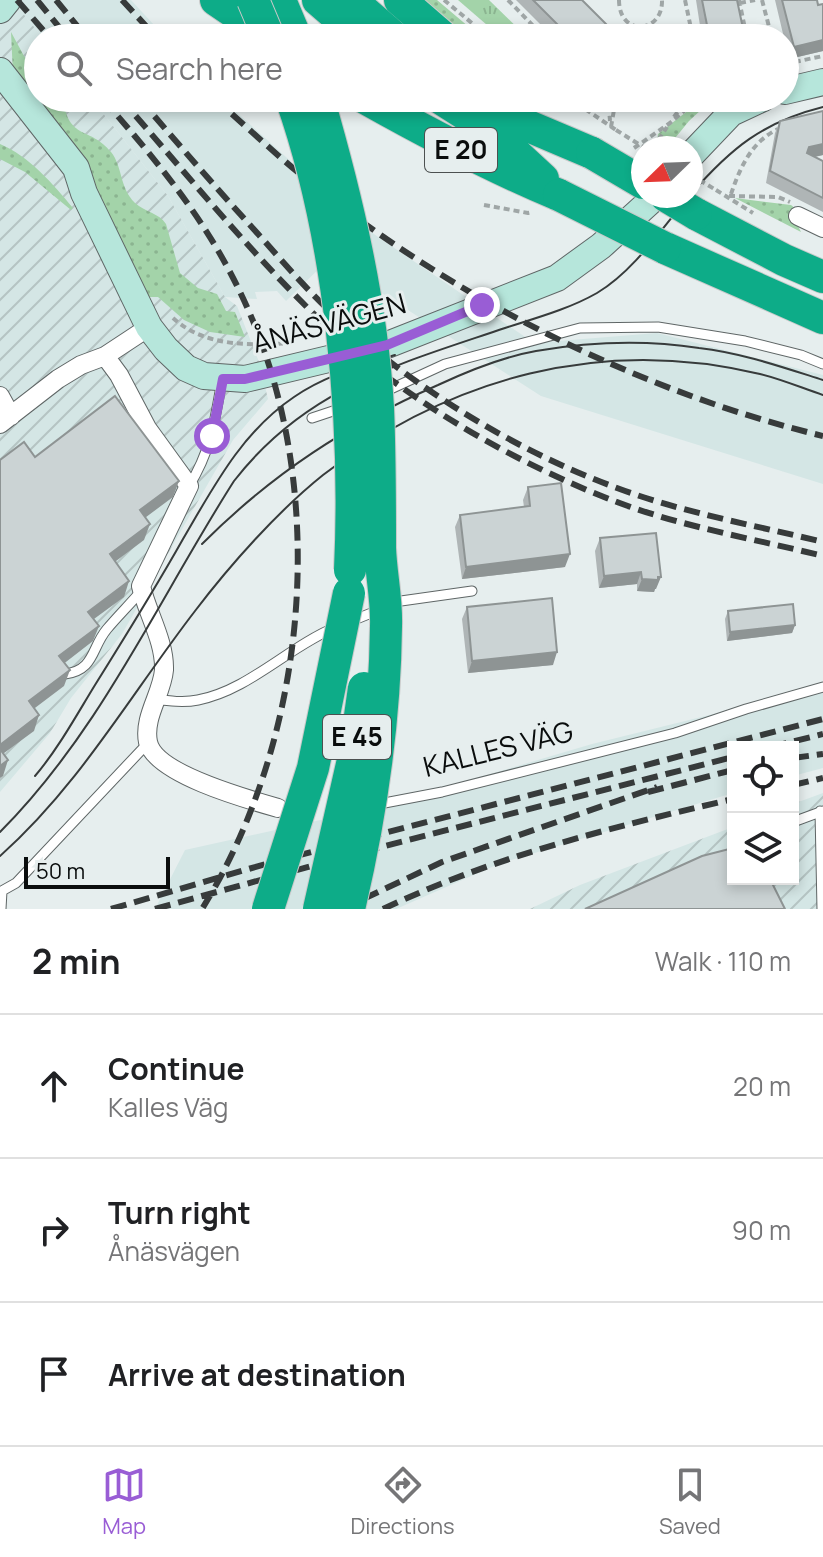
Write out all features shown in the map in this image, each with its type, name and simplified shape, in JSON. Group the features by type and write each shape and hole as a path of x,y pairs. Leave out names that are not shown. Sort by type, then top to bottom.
{"highway":[{"path":"216,0 250,24"},
{"path":"253,0 264,24"},
{"path":"280,0 290,24"},
{"path":"318,0 346,24"},
{"path":"351,0 379,24"},
{"path":"400,0 428,24"},
{"path":"268,909 313,768 349,593 353,505 349,410 335,283 296,112"},
{"path":"322,112 352,227 366,304 378,406 381,562 386,623 382,718 369,816 349,909"},
{"name":"E 20","path":"391,112 505,173 823,318"},
{"path":"462,112 490,130 559,195"},
{"path":"500,112 592,153"},
{"name":"E 20","path":"538,112 592,153 631,176"},
{"path":"703,202 784,260 823,277"},
{"name":"E 45","path":"319,909 355,751 381,562"},
{"name":"E 45","path":"303,909 338,758 347,689 349,593"}],"street":[{"path":"0,10 8,0"},
{"name":"ÅNÄSVÄGEN","path":"0,71 24,102"},
{"path":"799,88 823,82"},
{"name":"ÅNÄSVÄGEN","path":"0,95 67,179 84,193"},
{"name":"ÅNÄSVÄGEN","path":"32,112 76,168 84,193 149,327 186,368 204,376 223,379 245,379 387,345 557,278 601,246 643,208"},
{"path":"703,141 733,112"},
{"path":"798,216 823,228"},
{"path":"0,396 6,420 58,379 81,365 105,356 149,327"},
{"path":"105,356 119,375 156,452 189,486 143,578 142,590 163,655 164,672 148,725 148,743 161,759 200,782 229,795 278,808"}],"lane":[{"path":"368,399 445,364 580,328 658,327 745,341 801,355 823,364"},
{"path":"189,486 204,462 223,379"},
{"path":"312,418 354,404"},
{"path":"58,668 65,674 77,672 92,659 104,632 142,590"},
{"path":"154,699 195,701 222,694 312,637 401,601 472,591"},
{"name":"KALLES VÄG","path":"330,809 392,803 442,792 675,733 823,687"},
{"path":"1,909 1,892 16,883 148,743"},
{"path":"278,808 315,810"},
{"path":"799,820 822,811 822,909"}],"path":[{"path":"444,0 473,24"},
{"path":"508,0 531,24"},
{"path":"619,0 621,14 631,24"},
{"path":"651,24 662,11 662,1 669,0"},
{"path":"685,0 690,24"},
{"path":"744,24 739,2 755,0"},
{"path":"762,0 768,24"},
{"path":"799,61 823,56"},
{"path":"589,112 631,140"},
{"path":"610,112 613,129"},
{"path":"613,129 614,112"},
{"path":"661,136 678,112"},
{"path":"670,123 683,112"},
{"path":"703,197 706,202 728,198 751,150 764,137 783,127"},
{"path":"731,194 787,199 797,208 798,216"}],"shaded area":[{"path":"0,0 12,0 32,24 24,24 24,112 102,112 168,196 225,297 237,306 259,362 268,399 233,440 122,634 71,698 50,733 0,792"},
{"path":"12,0 131,0 153,24 32,24"},
{"path":"102,112 236,112 362,226 534,343 657,333 823,375 823,484 541,396 329,259 286,301 277,291 255,292 257,299 225,297 168,196"},
{"path":"823,687 823,768 799,774 799,741 727,741 727,795 501,863 396,909 155,909 185,850 379,807 592,744"},
{"path":"823,793 823,909 530,909 580,885 727,829 727,885 799,885 799,802"}],"green space":[{"path":"425,0 437,0 465,24 453,24"},
{"path":"458,0 489,0 514,24 486,24"},
{"path":"11,32 24,56 24,93 13,75"},
{"path":"36,112 66,112 75,127 111,152 130,197 166,224 180,273 198,288 217,294 226,311 235,312 245,337 210,332 184,320 158,297 148,297"},
{"path":"686,112 699,112 677,136 658,136"},
{"path":"0,144 31,163 73,208 71,210 25,172 0,159"},
{"path":"735,198 791,205 796,209 801,232"}],"building":[{"path":"533,0 582,0 606,24 557,24"},
{"path":"702,0 737,0 742,24 707,24"},
{"path":"782,0 817,0 818,5 823,4 823,40 799,46 799,24 788,24"},
{"path":"823,111 823,144 809,147 807,153 823,161 823,198 770,171 780,121"},
{"path":"115,396 179,481 140,510 150,524 110,554 129,581 88,612 99,626 59,656 70,670 29,701 39,715 0,745 0,460 24,442 35,457"},
{"path":"561,483 570,554 466,567 460,515 530,506 528,487"},
{"path":"656,533 661,577 658,580 642,579 641,572 604,576 600,538"},
{"path":"552,598 557,652 472,661 467,607"},
{"path":"793,604 795,625 730,632 728,611"},
{"path":"0,749 8,760 0,766"},
{"path":"727,850 727,885 773,885 785,909 585,909 702,856"}],"tram line":[{"path":"703,181 735,150 765,129 823,107"},
{"path":"0,832 68,752 126,664 234,481 262,449 323,401 357,383 428,354 564,308 597,293 635,261 679,208"},
{"path":"202,544 256,495 342,434 405,400 511,357 576,346 659,344 731,353 823,380"},
{"path":"35,776 66,732 206,499 244,443 276,411 318,383 395,355"},
{"path":"0,856 80,770 171,642 239,557 306,489 372,441 423,413 475,390 530,374 586,363 643,360 701,363 760,374 823,395"}],"railway":[{"path":"17,0 38,24"},
{"path":"37,0 57,24"},
{"path":"56,0 76,24"},
{"path":"122,0 144,24"},
{"path":"114,112 196,215 241,294 270,367 288,445 297,525 296,606 286,687 267,765 239,840 202,909"},
{"path":"132,112 293,293 351,348 421,401 499,448 617,502 693,526 823,556"},
{"path":"151,112 314,296 398,368 467,415 579,473 642,497 823,542"},
{"path":"230,112 298,172 366,225 488,303 553,337 687,394 823,436"},
{"path":"111,909 269,863 823,719"},
{"path":"795,741 823,734"},
{"path":"799,757 823,754"},
{"path":"155,909 373,849 727,759"},
{"path":"648,792 727,772"},
{"path":"799,784 823,778"},
{"path":"342,909 442,862 657,787"},
{"path":"383,909 511,858 599,832 727,800"}],"route":[{"path":"212,436 223,379 245,379 387,345 482,305"}]}
